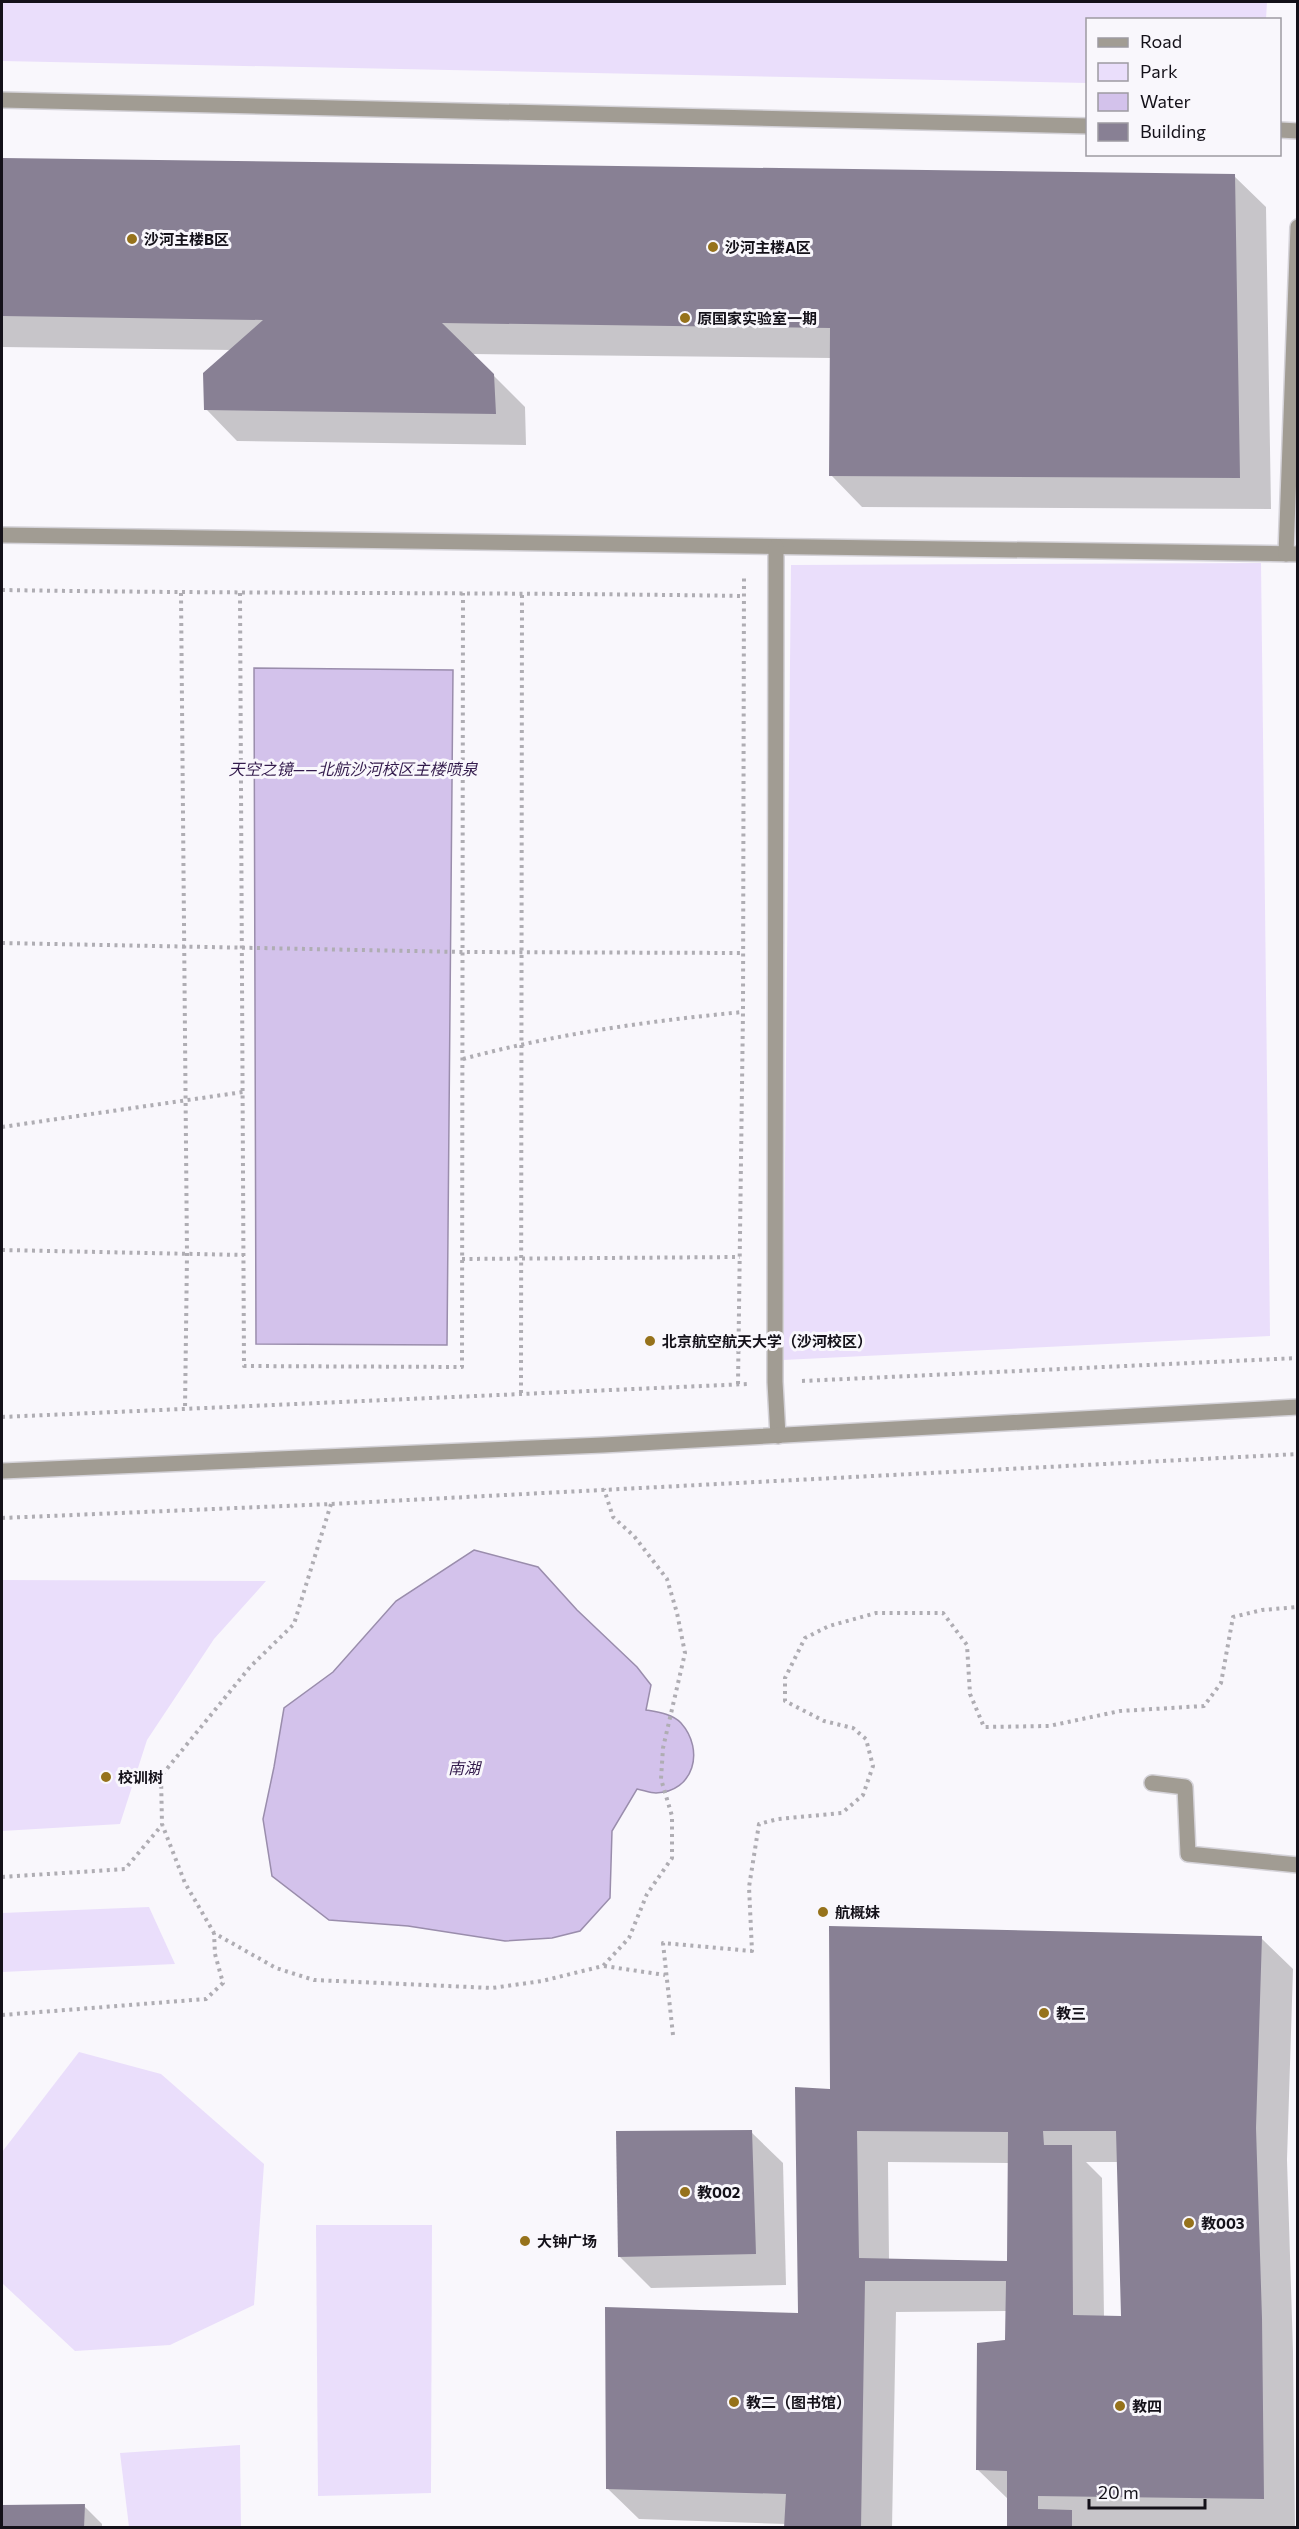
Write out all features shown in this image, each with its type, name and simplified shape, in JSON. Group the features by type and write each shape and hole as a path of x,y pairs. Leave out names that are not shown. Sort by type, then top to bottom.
{"street":[{"path":"2,100 1086,126"},
{"path":"1281,130 1298,130"},
{"path":"2,535 1292,554 1298,228"},
{"path":"776,547 775,1382 778,1436"},
{"path":"2,1471 778,1436 1298,1407"},
{"path":"1152,1783 1185,1787 1188,1854 1298,1865"}],"path":[{"path":"738,1384 744,953 744,572"},
{"path":"2,590 181,593 522,592 744,596"},
{"path":"521,1393 522,592"},
{"path":"181,593 187,1255 185,1409"},
{"path":"240,593 244,1366 462,1367 463,593"},
{"path":"2,943 522,953 744,953"},
{"path":"463,1059 521,1043 652,1021 743,1012"},
{"path":"2,1127 243,1092"},
{"path":"2,1250 244,1255"},
{"path":"462,1259 740,1257"},
{"path":"2,1417 1298,1358"},
{"path":"2,1518 331,1504 1298,1454"},
{"path":"603,1966 629,1938 648,1894 672,1857 672,1816 661,1779 663,1748 685,1653 667,1579 634,1536 612,1516 604,1489"},
{"path":"2,2015 206,1999 224,1983 215,1954 214,1933 184,1884 162,1824 161,1776 250,1667 294,1624 331,1504"},
{"path":"673,2035 663,1943 752,1951 750,1887 759,1824 778,1819 842,1813 864,1795 873,1766 866,1738 853,1728 824,1721 785,1701 785,1678 805,1638 830,1626 876,1613 943,1613 967,1645 970,1694 984,1727 1049,1725 1120,1711 1204,1706 1221,1683 1233,1617 1262,1610 1298,1607"},
{"path":"2,1877 125,1869 162,1824"},
{"path":"214,1933 276,1968 314,1980 492,1988 542,1981 603,1966 665,1975"}],"green space":[{"path":"2,2 1267,2 1266,18 1086,18 1086,83 2,61"},
{"path":"1261,563 1270,1336 783,1360 791,565"},
{"path":"2,1580 266,1581 214,1639 147,1740 120,1824 2,1831"},
{"path":"149,1907 175,1964 2,1972 2,1913"},
{"path":"79,2052 161,2074 264,2164 254,2305 170,2345 75,2351 2,2283 2,2152"},
{"path":"316,2225 432,2225 431,2493 318,2496"},
{"path":"240,2445 241,2527 129,2527 120,2453"}],"water":[{"name":"天空之镜——北航沙河校区主楼喷泉","path":"254,668 453,670 447,1345 256,1344"},
{"name":"南湖","path":"474,1550 538,1567 577,1610 637,1667 651,1685 646,1710 670,1715 681,1723 693,1745 692,1768 687,1778 669,1791 651,1793 637,1789 612,1831 610,1898 580,1931 552,1938 505,1941 408,1926 329,1920 272,1876 263,1819 284,1708 333,1672 396,1601"}],"building":[{"name":"原国家实验室一期","path":"2,158 1235,174 1240,478 829,476 830,328 442,323 494,374 496,414 204,410 203,373 263,320 2,316"},
{"path":"829,1926 1262,1936 1256,2128 1262,2318 1264,2499 1038,2496 1038,2509 1072,2510 1072,2528 1007,2528 1007,2471 976,2470 977,2343 1005,2340 1006,2281 865,2281 861,2528 784,2528 786,2494 606,2489 605,2307 798,2313 795,2087 830,2089","holes":["857,2131 1008,2132 1007,2261 859,2258","1043,2131 1116,2131 1121,2316 1073,2315 1072,2145 1044,2145"]},
{"name":"教002","path":"752,2130 756,2254 618,2257 616,2131"},
{"path":"85,2504 84,2528 2,2528 2,2505"}],"place":[{"name":"沙河主楼B区","path":"132,239"},
{"name":"沙河主楼A区","path":"713,247"},
{"name":"原国家实验室一期","path":"685,318"},
{"name":"北京航空航天大学（沙河校区）","path":"650,1341"},
{"name":"校训树","path":"106,1777"},
{"name":"航概妹","path":"823,1912"},
{"name":"教三","path":"1044,2013"},
{"name":"教002","path":"685,2192"},
{"name":"教003","path":"1189,2223"},
{"name":"大钟广场","path":"525,2241"},
{"name":"教二（图书馆）","path":"734,2402"},
{"name":"教四","path":"1120,2406"}]}
